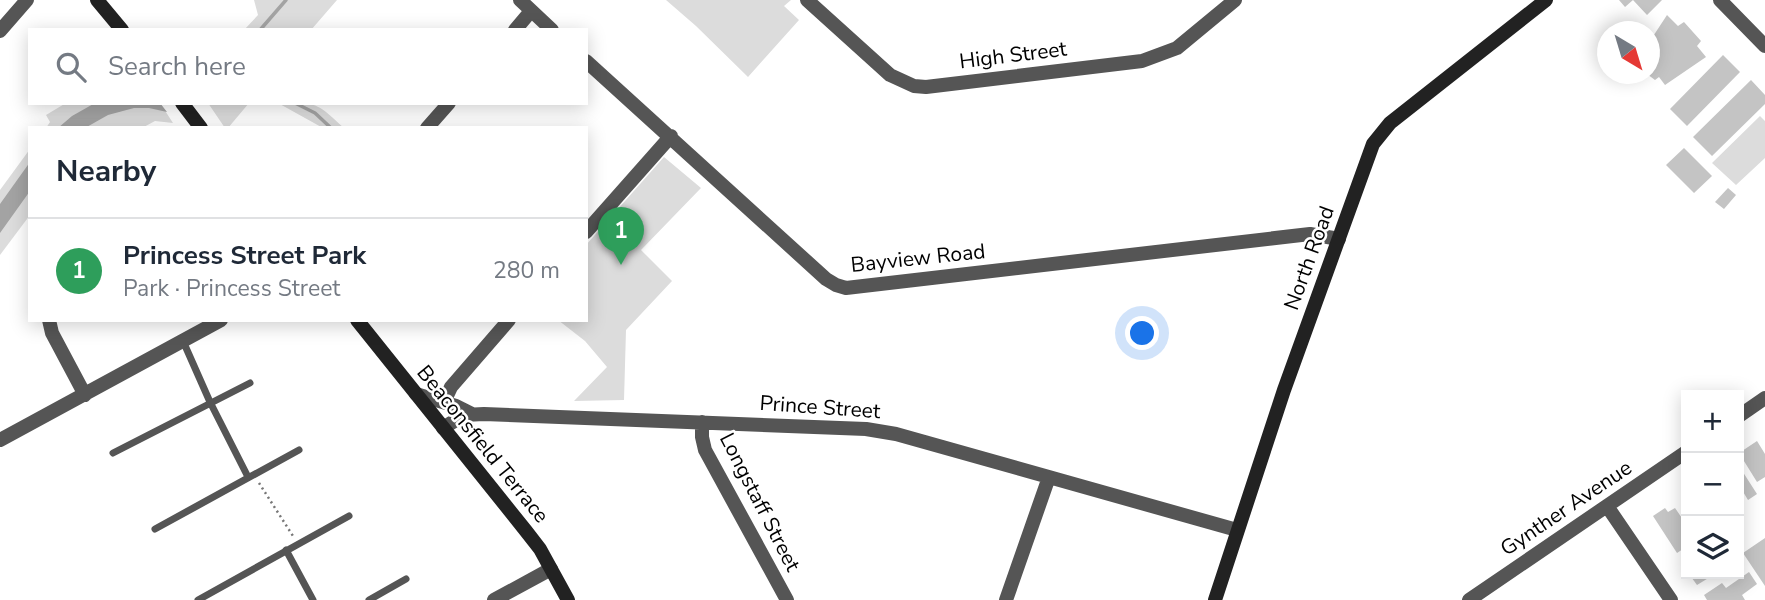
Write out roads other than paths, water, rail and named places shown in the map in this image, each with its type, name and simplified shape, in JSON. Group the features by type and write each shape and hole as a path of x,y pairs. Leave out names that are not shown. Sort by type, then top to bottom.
{"street":[{"path":"0,31 27,0"},
{"path":"97,0 120,28"},
{"path":"520,0 550,28"},
{"name":"High Street","path":"807,0 890,75 914,86 926,87 1142,61 1177,48 1236,0"},
{"name":"North Road","path":"1215,600 1370,152 1383,130 1546,0"},
{"path":"1720,0 1764,43"},
{"path":"517,28 531,11"},
{"name":"Bayview Road","path":"588,63 826,279 846,288 1310,234 1339,239"},
{"path":"429,126 447,105"},
{"path":"184,106 199,126"},
{"path":"588,230 671,136"},
{"path":"50,322 52,332 85,395"},
{"path":"0,440 216,322"},
{"name":"Beaconsfield Terrace","path":"358,322 526,531 568,600"},
{"path":"444,402 451,387 507,322"},
{"name":"Prince Street","path":"416,394 472,414"},
{"path":"1744,413 1765,398"},
{"name":"Prince Street","path":"443,428 453,420 472,414 866,429 897,434 1237,530"},
{"name":"Longstaff Street","path":"702,422 705,450 787,600"},
{"name":"Gynther Avenue","path":"1469,600 1685,453"},
{"path":"1006,600 1049,477"},
{"path":"1607,506 1671,600"},
{"path":"494,600 551,569"}],"lane":[{"path":"183,341 210,402 251,475"},
{"path":"113,453 250,383"},
{"path":"155,529 299,450"},
{"path":"198,600 349,516"},
{"path":"286,550 313,600"},
{"path":"369,600 406,579"}],"waterway":[{"path":"262,28 286,0"},
{"path":"299,105 315,113 329,126"}],"place":[{"name":"Princess Street Park","path":"621,265"}]}
